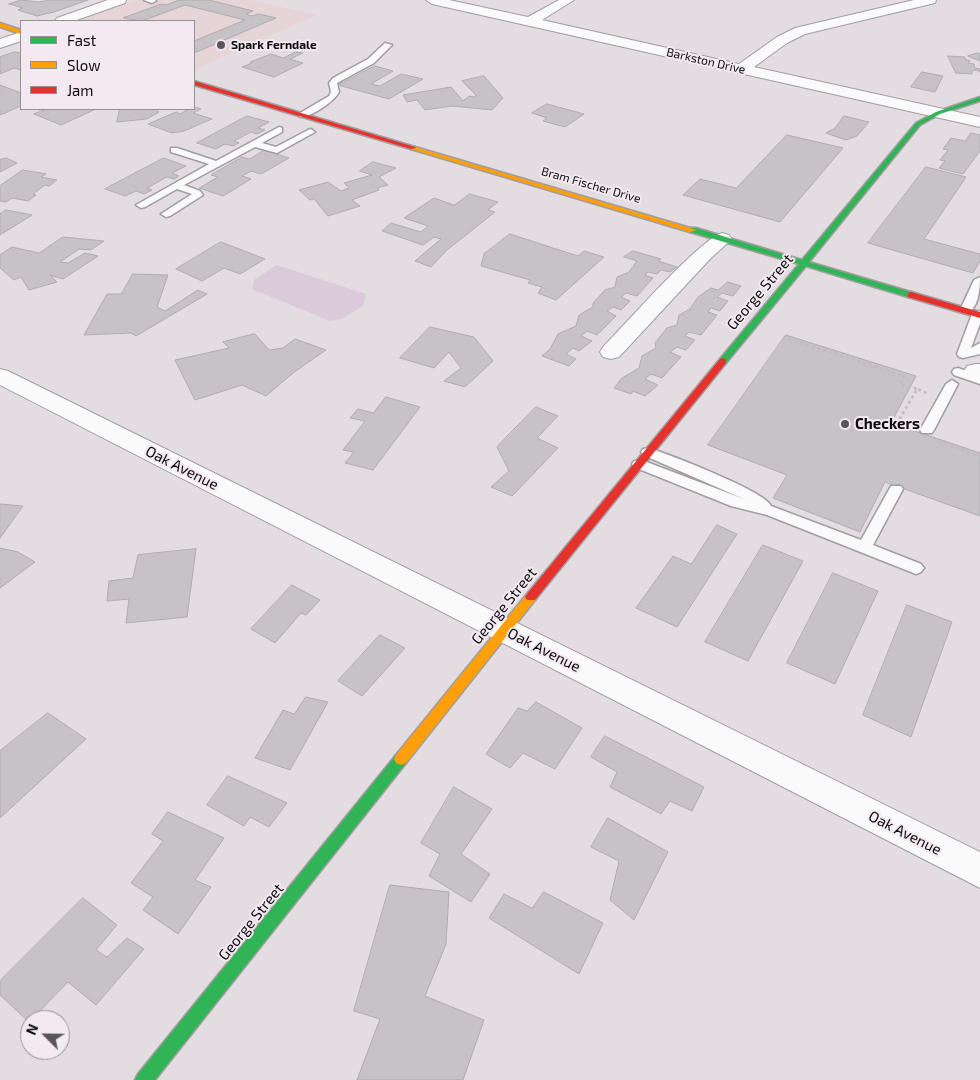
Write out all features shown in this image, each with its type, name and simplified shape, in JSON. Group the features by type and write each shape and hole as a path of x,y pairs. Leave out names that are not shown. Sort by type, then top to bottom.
{"street":[{"path":"65,20 120,0"},
{"name":"Barkston Drive","path":"432,0 980,122"},
{"path":"529,22 568,0"},
{"path":"742,69 782,40 800,31 930,0"},
{"path":"0,25 20,32"},
{"path":"0,44 20,36"},
{"name":"Bram Fischer Drive","path":"195,83 974,313"},
{"name":"George Street","path":"144,1080 648,452 918,124 938,113 980,99"},
{"path":"611,352 703,255 722,239"},
{"name":"Oak Avenue","path":"0,376 980,871"}],"lane":[{"path":"302,114 332,98 335,92 333,84 336,80 371,61 388,45"},
{"path":"141,206 279,130"},
{"path":"255,144 279,149 311,132"},
{"path":"174,150 217,164"},
{"path":"166,214 198,195 197,192 178,186"},
{"path":"970,370 974,313 980,280"},
{"path":"927,430 970,370 980,349"},
{"path":"648,452 742,491 754,497 771,511"},
{"path":"639,464 736,502 771,511 916,568"},
{"path":"864,548 896,489"}],"path":[{"path":"789,339 904,376 900,384 917,389"}],"shaded area":[{"name":"Spark Ferndale","path":"135,0 250,0 317,15 195,70 195,20 80,20"},
{"path":"277,265 366,294 363,306 341,319 330,321 252,289 254,280"}],"building":[{"path":"21,0 39,2 50,0 88,0 37,16 18,10 23,8 9,4"},
{"name":"Spark Ferndale","path":"179,0 209,0 253,11 246,14 252,16 259,14 276,18 195,53 195,41 245,20 185,5 145,20 123,18 161,4 166,5"},
{"path":"15,52 20,53 20,70 14,68 0,74 0,57"},
{"path":"296,52 303,53 290,59 303,63 274,77 242,67 271,54 283,58"},
{"path":"980,54 980,61 968,56"},
{"path":"948,56 965,57 965,59 970,61 968,63 974,64 975,68 980,69 980,72 976,70 972,71 972,74 956,73"},
{"path":"375,66 393,71 371,84 380,86 401,74 423,79 389,99 338,85"},
{"path":"922,72 943,76 935,92 911,87"},
{"path":"484,76 503,98 492,110 452,106 425,110 417,100 407,102 403,95 451,87 463,101 469,96 475,97 476,95 462,81"},
{"path":"0,85 20,93 20,106 0,115"},
{"path":"547,104 584,114 565,127 543,121 547,118 532,113"},
{"path":"195,107 201,109 193,113 212,119 184,131 172,133 148,124 176,112 180,114 187,110 195,110"},
{"path":"44,110 94,110 61,125 34,114"},
{"path":"120,110 156,110 159,112 147,119 117,122"},
{"path":"247,116 269,122 258,128 265,130 257,134 251,132 234,141 239,143 233,146 225,144 216,149 197,143"},
{"path":"844,116 869,122 857,136 846,140 826,133 835,128"},
{"path":"971,133 980,135 980,151 963,174 939,168 945,161 940,160 948,150 943,149 951,138 965,141"},
{"path":"787,135 843,148 780,222 683,195 700,179 736,188"},
{"path":"265,150 289,158 261,174 251,171 242,176 251,179 223,196 199,188 218,177 211,175 242,157 249,159"},
{"path":"6,158 17,163 0,172 0,160"},
{"path":"164,158 186,166 172,173 179,176 174,179 167,177 147,188 152,190 144,194 136,191 125,196 105,189"},
{"path":"373,162 396,168 379,177 388,185 352,200 360,206 328,216 314,199 310,200 299,190 328,182 341,191 349,188 344,183 372,175 360,171"},
{"path":"926,167 966,177 924,239 980,254 980,261 973,273 868,243"},
{"path":"23,170 46,174 41,177 57,180 49,186 45,185 33,194 36,195 28,201 12,198 6,202 0,201 0,186"},
{"path":"470,194 498,202 488,210 495,212 447,250 431,267 415,261 441,239 434,237 423,245 382,231 391,223 421,232 428,226 404,218 434,198 454,205"},
{"path":"6,210 32,215 0,235 0,214"},
{"path":"510,234 578,256 584,251 604,257 556,300 538,293 542,287 528,283 530,280 481,266 484,254"},
{"path":"63,237 104,241 91,250 79,249 60,262 68,263 85,253 98,256 63,279 50,275 57,282 29,290 21,277 14,280 0,268 0,255 12,247 39,253"},
{"path":"221,242 265,259 240,274 224,268 202,281 176,269"},
{"path":"633,251 661,259 658,261 677,267 670,272 661,270 657,274 648,272 645,275 653,278 637,296 626,293 621,297 630,301 621,310 613,307 607,311 616,316 597,335 587,331 581,336 592,341 579,351 573,348 566,354 576,359 569,366 542,356 550,349 558,334 576,326 579,315 593,307 593,303 605,290 615,287 617,277 629,272 637,261 624,257"},
{"path":"133,274 168,275 157,307 165,311 198,290 207,294 136,336 131,333 84,335 107,294 121,294"},
{"path":"728,282 741,286 733,296 722,293 717,297 728,301 720,311 711,308 708,312 717,315 701,335 689,332 685,336 695,340 686,350 677,347 670,352 681,357 662,378 651,374 645,379 658,385 645,396 633,391 631,394 614,388 622,378 639,368 642,356 656,348 655,343 667,328 677,325 679,315 690,309 698,297 711,288 718,290"},
{"path":"430,327 474,337 493,361 465,387 444,381 461,368 449,352 434,368 400,358"},
{"path":"255,334 269,350 283,348 295,339 326,350 293,373 266,396 242,385 195,400 175,360 229,348 223,342"},
{"path":"786,335 916,376 891,423 980,453 980,516 885,482 860,532 773,498 787,475 708,445"},
{"path":"386,397 420,407 373,470 345,463 354,452 343,450 365,421 350,418 358,409 373,413"},
{"path":"536,407 558,416 537,438 558,448 512,496 491,487 509,471 497,447"},
{"path":"0,504 23,506 0,538"},
{"path":"717,525 737,534 677,627 636,608 673,556 691,564"},
{"path":"763,545 803,561 748,661 705,642"},
{"path":"0,548 18,552 35,562 0,588"},
{"path":"196,549 187,617 126,623 129,599 107,601 109,581 133,578 138,555"},
{"path":"833,573 878,591 835,684 787,663"},
{"path":"292,585 320,600 306,615 301,613 275,643 251,629"},
{"path":"907,605 952,622 911,737 863,715"},
{"path":"380,635 405,648 362,696 338,681"},
{"path":"306,697 328,702 290,770 255,758 283,710 294,714"},
{"path":"536,702 582,728 555,769 523,753 510,768 486,754 518,708 527,711"},
{"path":"48,713 86,739 0,818 0,751"},
{"path":"605,736 704,787 692,811 670,801 661,814 610,787 617,772 591,757"},
{"path":"228,776 287,803 269,827 250,817 244,826 207,805"},
{"path":"454,787 492,809 461,854 490,874 471,902 429,876 440,854 421,843"},
{"path":"168,812 224,838 195,880 211,887 178,934 143,910 153,897 131,883 163,841 152,834"},
{"path":"608,818 668,852 634,920 610,900 619,861 591,847"},
{"path":"390,885 449,892 446,944 425,996 484,1020 463,1080 357,1080 380,1019 354,1011"},
{"path":"544,892 603,923 579,974 489,918 504,894 532,908"},
{"path":"83,898 117,925 96,950 107,957 127,938 144,949 96,1005 68,982 41,1010 20,1010 20,1014 0,995 0,981"}],"traffic: fast":[{"path":"723,361 918,124 938,113 980,99"},
{"path":"693,230 911,295"},
{"path":"144,1080 401,759"}],"traffic: slow":[{"path":"0,25 20,32"},
{"path":"413,148 693,230"},
{"path":"401,759 531,597"}],"traffic: jam":[{"path":"195,83 413,148"},
{"path":"911,295 980,315"},
{"path":"531,597 723,361"}],"place":[{"name":"Spark Ferndale","path":"221,45"},
{"name":"Checkers","path":"845,424"}]}
